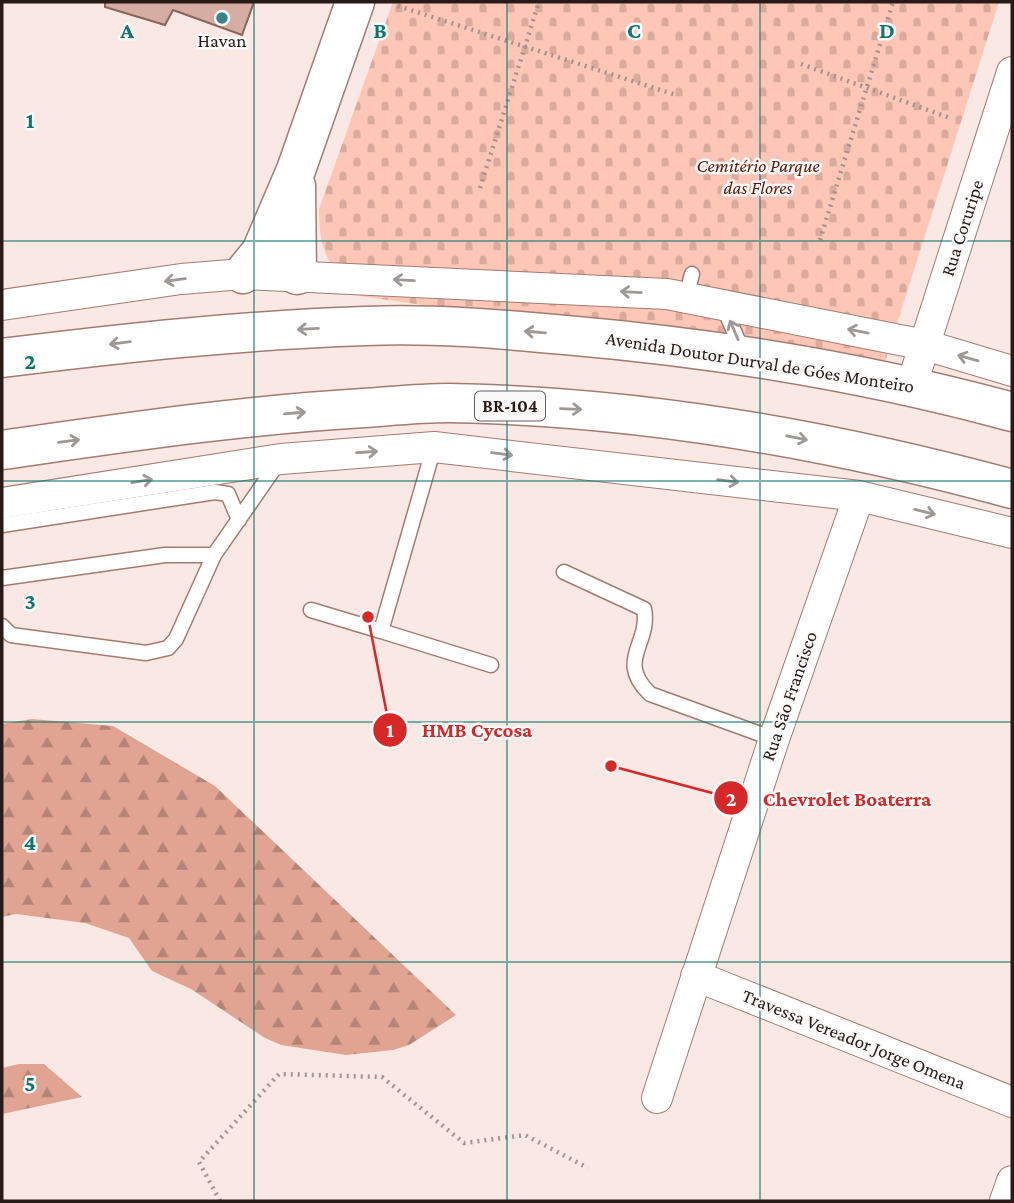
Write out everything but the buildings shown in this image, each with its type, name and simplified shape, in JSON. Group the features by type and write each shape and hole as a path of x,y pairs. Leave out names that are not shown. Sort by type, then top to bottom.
{"main road":[{"path":"243,274 261,252 296,170 355,2"},
{"path":"296,170 296,275"},
{"name":"Avenida Doutor Durval de Góes Monteiro","path":"2,358 188,336 367,326 487,328 659,343 745,356 912,384 1012,412"},
{"name":"BR-104","path":"2,450 211,421 316,411 474,404 584,409 783,435 874,453 1012,489"}],"street":[{"name":"Rua Coruripe","path":"912,384 1012,72"},
{"path":"2,305 168,281 243,274 689,286 722,304 925,345 1012,371"},
{"path":"2,503 281,459 434,447 859,496 1012,533"},
{"name":"Rua São Francisco","path":"657,1098 774,739 859,496"},
{"name":"Travessa Vereador Jorge Omena","path":"696,975 1012,1101"},
{"path":"1005,1201 1012,1181"}],"lane":[{"path":"722,304 745,356"},
{"path":"381,631 434,447"},
{"path":"2,626 5,632 11,635 157,653 168,648 176,639 214,555 281,459"},
{"path":"2,525 222,491 231,498 239,520"},
{"path":"2,578 165,555 214,555"},
{"path":"564,572 643,609 645,622 633,660 634,670 650,694 774,739"},
{"path":"310,610 491,665"}],"path":[{"path":"480,188 539,2"},
{"path":"820,240 893,2"},
{"path":"398,6 676,95"},
{"path":"801,64 950,118"},
{"path":"220,1201 199,1162 279,1074 382,1077 464,1143 526,1135 588,1168"}],"green space":[{"name":"Cemitério Parque das Flores","path":"393,2 999,2 882,371 360,296 328,258 321,237 319,209"},
{"path":"32,719 113,726 215,786 456,1015 409,1045 393,1050 346,1055 281,1045 265,1038 191,989 152,971 129,938 85,923 16,914 2,917 2,724"},
{"path":"19,1064 44,1064 82,1097 2,1114 2,1068"}],"place":[{"name":"Havan","path":"222,18"},
{"name":"HMB Cycosa","path":"368,617"},
{"name":"Chevrolet Boaterra","path":"611,766"}]}
